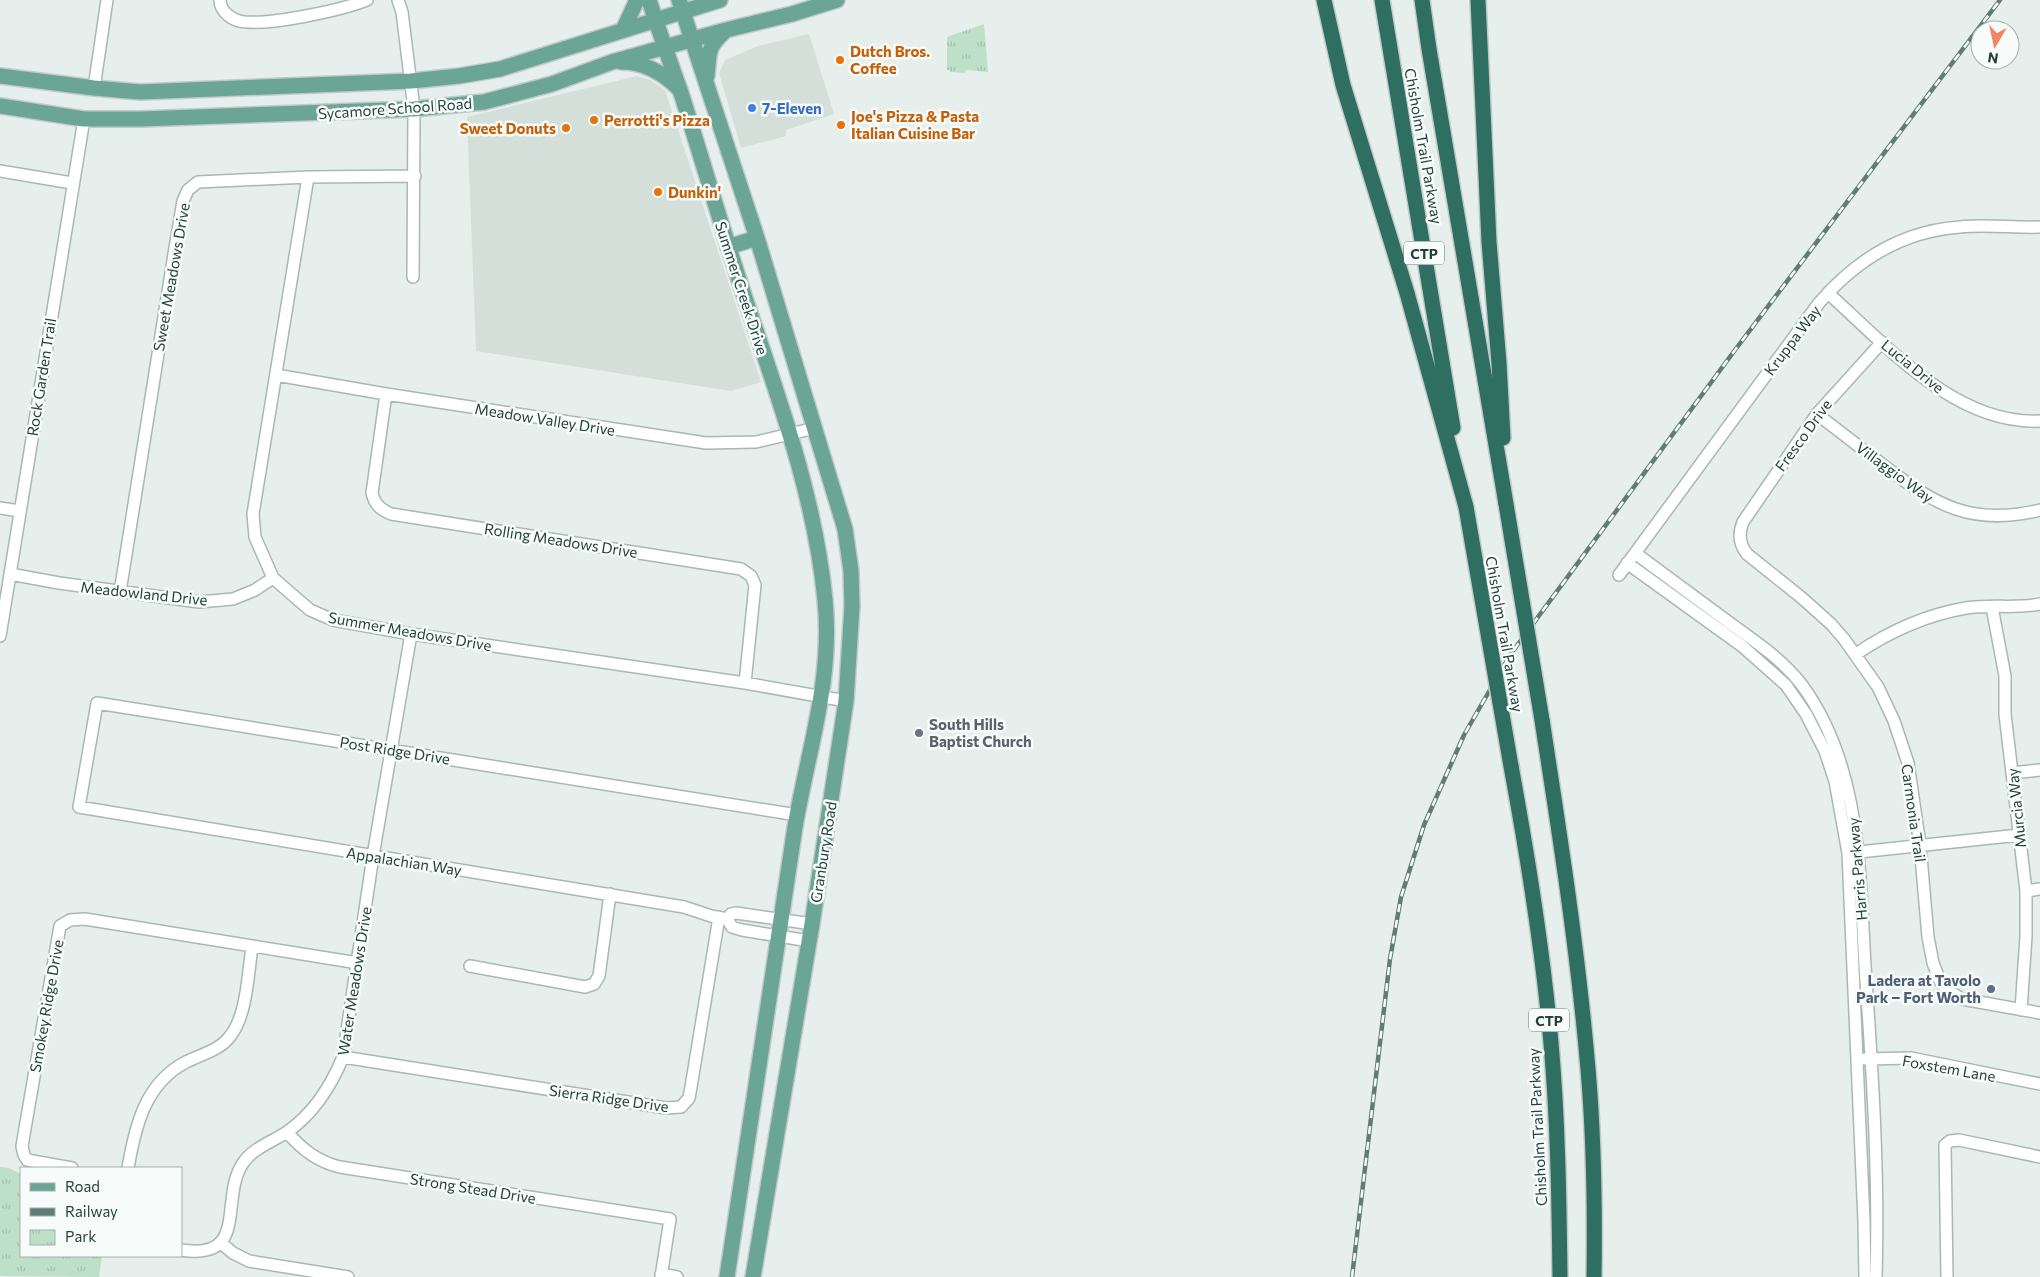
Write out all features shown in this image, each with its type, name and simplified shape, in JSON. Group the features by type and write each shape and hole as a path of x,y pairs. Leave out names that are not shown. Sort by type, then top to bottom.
{"highway":[{"path":"1324,0 1342,85 1407,294 1466,507"},
{"name":"Chisholm Trail Parkway","path":"1382,0 1466,507 1530,869 1549,1026 1557,1157 1560,1277"},
{"name":"Chisholm Trail Parkway","path":"1422,0 1542,720 1571,911 1589,1070 1594,1277"},
{"path":"1478,0 1488,242 1500,363 1506,504"}],"main road":[{"path":"623,30 637,0"},
{"name":"Summer Creek Drive","path":"648,0 791,434"},
{"name":"Sycamore School Road","path":"0,76 140,92 411,81 459,76 500,69 655,20 681,6 720,0"},
{"name":"Sycamore School Road","path":"0,106 84,119 150,119 414,109 484,102 552,84 612,62 726,30 792,14 837,0"},
{"name":"Summer Creek Drive","path":"681,6 757,238 815,428"},
{"path":"706,83 710,48 726,30"},
{"path":"612,62 649,67 660,72 679,90"},
{"path":"728,247 757,238"},
{"name":"Granbury Road","path":"753,1277 812,924 846,701 852,606 851,571 845,529 815,428"},
{"name":"Granbury Road","path":"727,1277 797,815 822,698 827,654 826,602 816,534 791,434"}],"street":[{"path":"94,88 107,0"},
{"path":"220,0 220,7 238,21 263,21 315,14 367,0"},
{"path":"398,0 402,12 414,109 413,277"},
{"name":"Rock Garden Trail","path":"0,636 72,183 84,119"},
{"path":"0,171 72,183"},
{"name":"Sweet Meadows Drive","path":"120,592 174,254 183,202 188,190 198,182 308,177 415,176"},
{"name":"Summer Meadows Drive","path":"308,177 253,514 255,537 274,578 310,610 333,620 411,634 745,683 846,701"},
{"name":"Kruppa Way","path":"1619,575 1828,293 1853,269 1874,254 1896,242 1918,234 1961,226 2040,227"},
{"name":"Lucia Drive","path":"1828,293 1923,378 1951,397 1979,411 2007,418 2040,421"},
{"name":"Fresco Drive","path":"1740,538 1743,522 1816,414 1882,342"},
{"name":"Meadow Valley Drive","path":"276,375 386,394 706,443 756,442 815,428"},
{"name":"Rolling Meadows Drive","path":"386,394 372,493 374,502 381,510 392,514 741,569 751,576 755,585 745,683"},
{"name":"Villaggio Way","path":"1816,414 1923,495 1942,505 1979,515 2003,516 2040,510"},
{"path":"0,508 20,511"},
{"name":"Carmonia Trail","path":"1740,538 1747,554 1831,624 1856,654 1878,687 1894,720 1906,754 1920,845 1928,938 1933,963 1940,981 1950,992 1962,999 2040,1013"},
{"name":"Harris Parkway","path":"1631,558 1742,646 1767,667 1793,694 1806,714 1825,751 1835,780 1853,853 1872,1059 1876,1165 1876,1277"},
{"name":"Meadowland Drive","path":"10,574 120,592 199,602 233,599 255,590 274,578"},
{"path":"1856,654 1883,636 1905,625 1967,608 2040,604"},
{"name":"Murcia Way","path":"1992,607 2005,676 2005,714 2026,891 2026,936 2021,1010"},
{"name":"Water Meadows Drive","path":"221,1243 228,1231 235,1182 242,1165 253,1152 287,1132 304,1118 322,1098 343,1057 411,634"},
{"name":"Post Ridge Drive","path":"79,807 97,702 797,815"},
{"path":"2012,773 2040,770"},
{"name":"Appalachian Way","path":"79,807 684,907 723,918 732,927 742,930 809,941"},
{"path":"1853,853 2019,835"},
{"name":"Harris Parkway","path":"1853,853 1857,1060 1865,1277"},
{"path":"2026,891 2040,889"},
{"path":"470,966 585,987 594,984 599,976 610,894"},
{"name":"Appalachian Way","path":"723,918 736,913 812,924"},
{"name":"Smokey Ridge Drive","path":"66,1167 27,1160 22,1146 60,926 70,920 85,918 358,963"},
{"name":"Sierra Ridge Drive","path":"343,1057 666,1108 681,1107 689,1098 723,918"},
{"path":"128,1167 138,1120 152,1093 176,1069 223,1044 237,1026 242,1011 252,947"},
{"name":"Foxstem Lane","path":"1857,1060 1911,1058 2040,1084"},
{"name":"Strong Stead Drive","path":"287,1132 306,1151 332,1165 670,1219 661,1276"},
{"path":"1947,1277 1945,1145 1950,1141 1959,1140 2040,1157"},
{"path":"182,1250 200,1252 215,1248 221,1243 233,1253 249,1260 348,1277"},
{"path":"661,1276 677,1277"}],"shaded area":[{"path":"809,34 834,114 786,130 786,136 741,148 719,73 725,60 758,46"},
{"path":"637,76 650,80 665,90 761,382 731,391 476,351 467,117"}],"green space":[{"path":"984,24 988,72 966,70 965,73 947,70 947,37"},
{"path":"0,1167 9,1168 20,1174 20,1257 102,1257 99,1277 0,1276"}],"railway":[{"path":"1352,1277 1390,959 1401,897 1424,825 1464,735 1510,655 1735,350 2000,0"}],"place":[{"name":"Dutch Bros. Coffee","path":"840,60"},
{"name":"7-Eleven","path":"752,108"},
{"name":"Perrotti's Pizza","path":"594,120"},
{"name":"Joe's Pizza & Pasta Italian Cuisine Bar","path":"841,125"},
{"name":"Sweet Donuts","path":"566,128"},
{"name":"Dunkin'","path":"658,192"},
{"name":"South Hills Baptist Church","path":"919,733"},
{"name":"Ladera at Tavolo Park – Fort Worth","path":"1991,989"}]}
